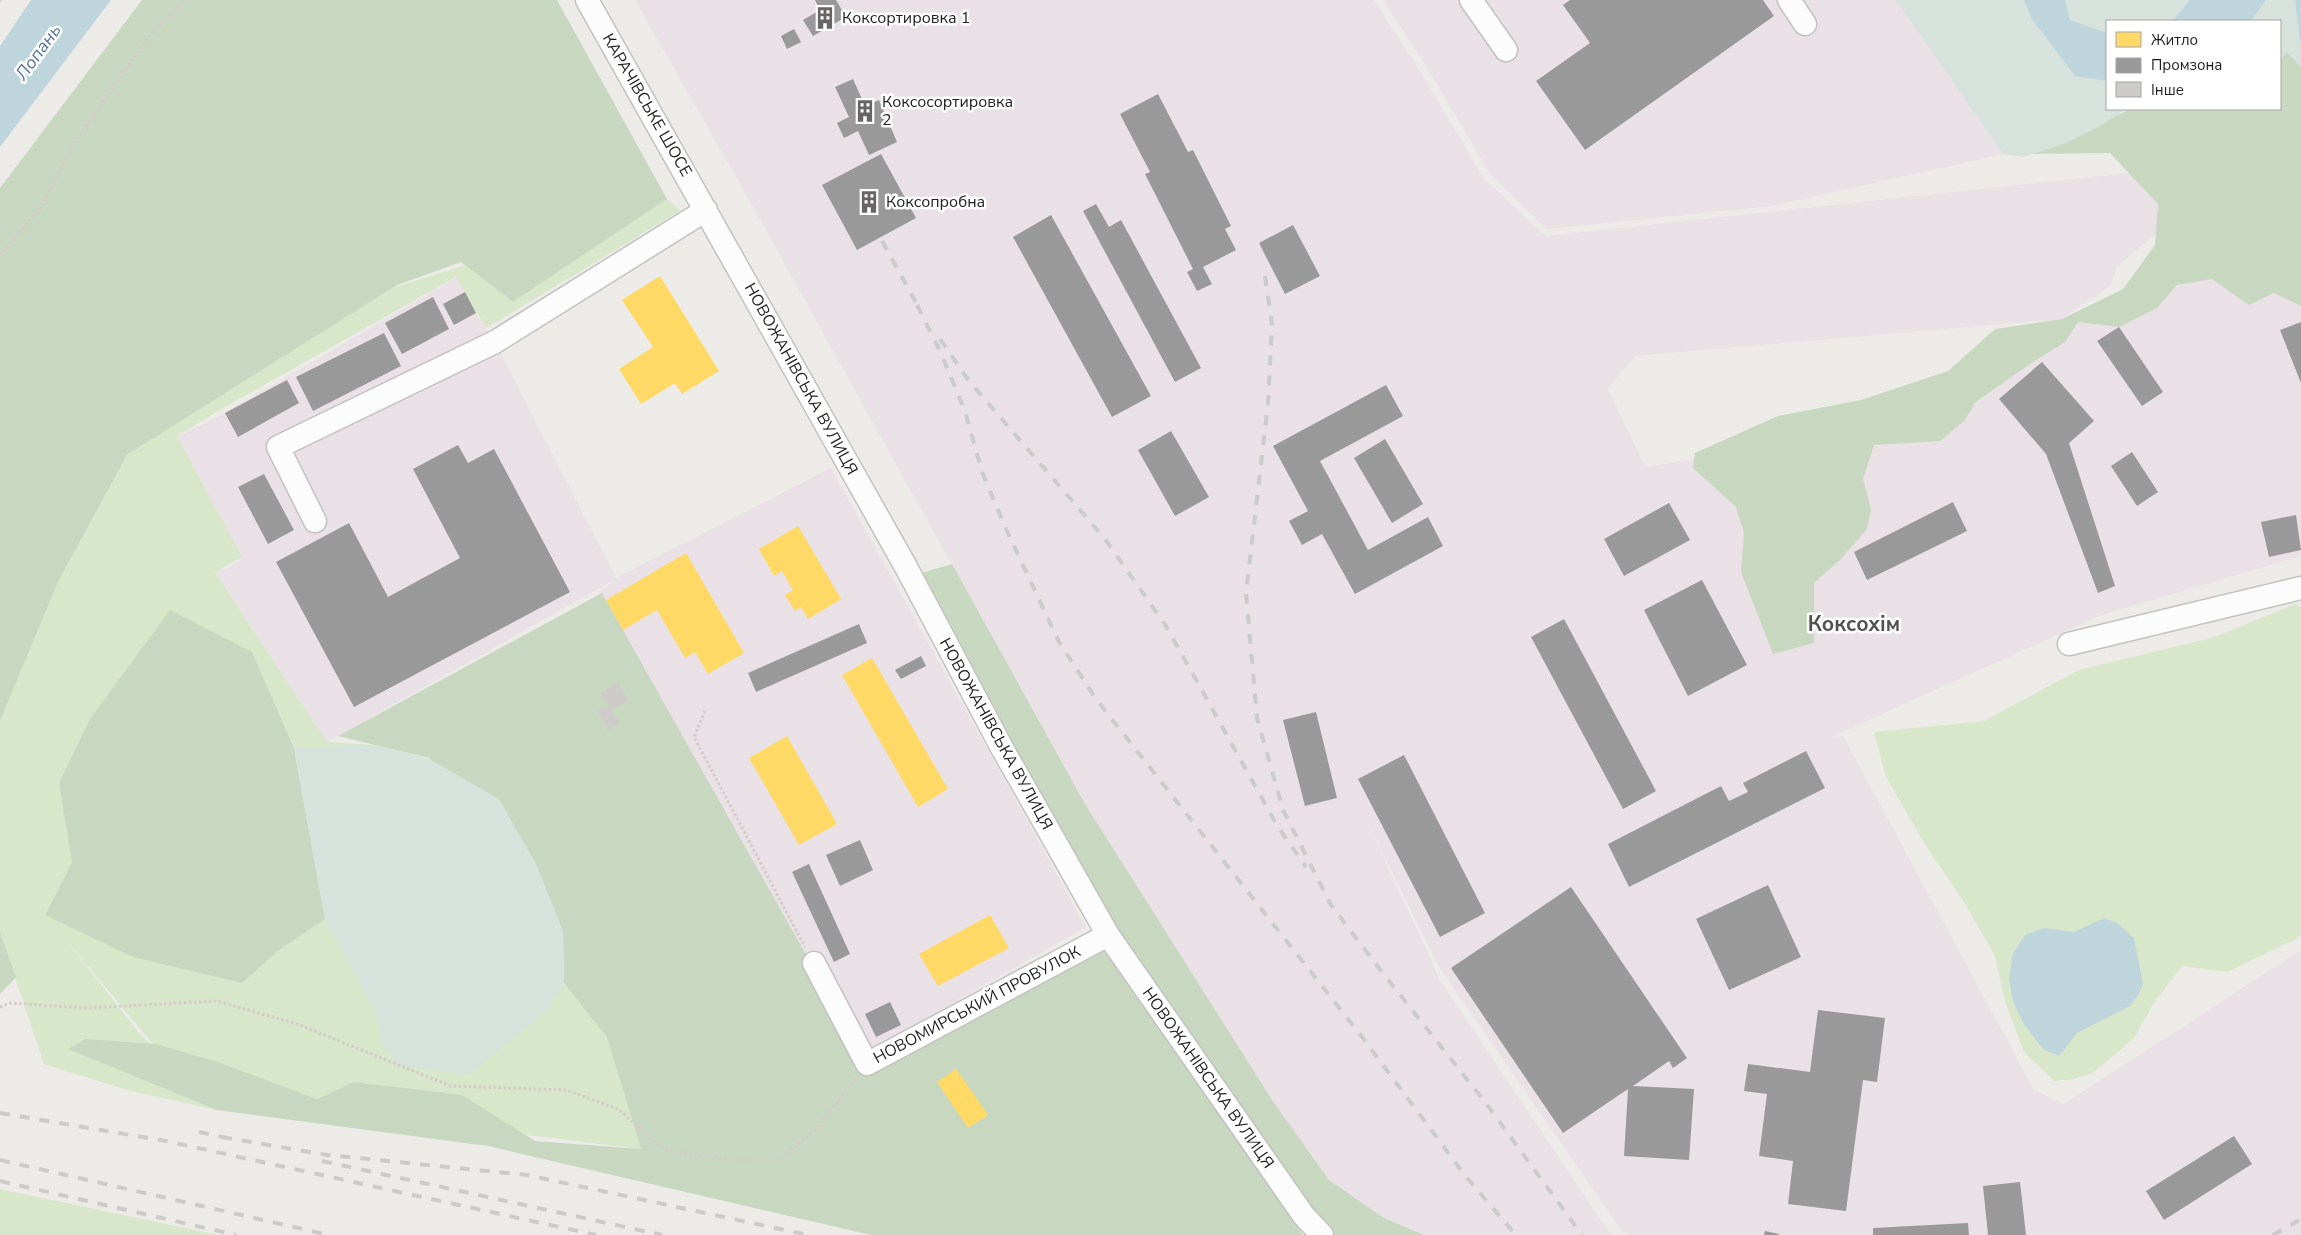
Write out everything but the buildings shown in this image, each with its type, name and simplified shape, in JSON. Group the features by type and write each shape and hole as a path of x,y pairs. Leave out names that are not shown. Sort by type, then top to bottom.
{"street":[{"name":"КАРАЧІВСЬКЕ ШОСЕ","path":"587,0 706,210"},
{"path":"1471,0 1506,50"},
{"path":"1789,0 1806,24"},
{"path":"315,521 278,447 495,342 706,210"},
{"name":"НОВОЖАНІВСЬКА ВУЛИЦЯ","path":"706,210 906,567 1002,748 1108,935 1304,1216 1322,1235"},
{"path":"2069,644 2301,588"},
{"name":"НОВОМИРСЬКИЙ ПРОВУЛОК","path":"814,963 867,1064 1108,935"}],"path":[{"path":"0,255 42,206 71,148 150,35 185,0"},
{"path":"705,712 694,737 814,963"},
{"path":"0,1007 10,1003 87,1008 216,1001 297,1024 451,1086 566,1090 618,1109 665,1150 730,1160 779,1160 816,1130 867,1064"}],"shaded area":[{"path":"635,0 1374,0 1420,71 1484,179 1546,236 2176,168 2173,220 2116,267 2111,285 2062,319 1635,356 1608,388 1645,467 1960,417 2078,322 2268,254 2301,229 2301,556 2099,616 1829,738 1843,736 2034,1090 2064,1104 2301,950 2301,1235 1631,1235 1622,1231 1439,967 1364,815 1441,982 1611,1235 1424,1235 1384,1218 1329,1180 1232,1044 1090,813 751,203"},
{"path":"1383,0 1896,0 2003,154 1771,206 1547,229 1490,174 1426,66"},
{"path":"1896,0 2301,0 2301,67 2287,52 2281,58 2281,20 2106,20 2106,110 2124,110 2100,126 2064,144 2023,157 2003,154"},
{"path":"457,277 476,313 495,342 616,578 831,468 1086,927 844,1065 594,597 614,580 327,742 215,571 229,568 242,557 177,437 225,413"},
{"path":"376,745 429,759 499,799 536,864 563,931 564,983 545,1012 469,1074 401,1066 382,1044 376,1012 325,919 294,748"}],"green space":[{"path":"142,0 557,0 667,199 513,302 461,262 397,285 127,455 58,582 0,721 0,188"},
{"path":"2287,52 2301,67 2301,306 2274,293 2249,305 2212,279 2177,285 2157,308 2119,327 2078,322 2065,342 1976,402 1964,421 1940,441 1874,445 1863,479 1871,509 1867,529 1840,560 1814,583 1814,643 1773,654 1741,572 1744,533 1736,507 1693,468 1695,453 1778,416 1861,400 1948,371 1995,329 2062,319 2123,289 2155,245 2158,204 2110,153 2031,154 2129,110 2281,110 2281,54"},
{"path":"667,199 680,211 486,328 456,277 177,436 242,557 215,572 327,742 376,745 370,753 331,757 294,748 252,652 59,783 72,862 45,914 325,919 389,1010 554,977 612,1020 641,1149 359,1114 170,1063 217,1110 131,1091 44,1064 0,932 0,721 58,582 127,455 392,288 465,265 513,302","holes":["66,940 163,1056 140,1034"]},
{"path":"952,564 1085,804 1272,1100 1329,1180 1384,1218 1424,1235 1322,1235 1108,935 918,574"},
{"path":"602,593 867,1063 1104,951 1303,1235 871,1235 488,1146 217,1110 68,1049 85,1039 156,1044 218,1062 317,1099 354,1082 462,1095 535,1141 641,1149 607,1037 564,983 563,931 429,758 338,736"},
{"path":"2295,604 2301,607 2301,934 2296,939 2227,972 2182,966 2153,1004 2134,1038 2093,1073 2073,1079 2054,1081 2024,1052 2005,1001 1995,956 1966,905 1926,846 1886,777 1874,732 1984,721 2079,670 2215,637"},
{"path":"170,610 252,652 294,748 325,919 279,950 242,983 133,957 45,915 72,862 59,783 90,719"},
{"path":"0,932 16,977 0,994"},
{"path":"0,1189 218,1235 0,1235"}],"water":[{"name":"Лопань","path":"31,0 111,0 0,147 0,46"},
{"path":"2024,0 2065,0 2070,20 2106,33 2106,81 2075,76 2032,19"},
{"path":"2190,0 2266,0 2252,20 2174,20"},
{"path":"2295,0 2301,0 2301,43 2300,42"},
{"path":"2104,918 2117,923 2134,938 2143,984 2138,996 2130,1006 2077,1033 2059,1056 2043,1049 2023,1023 2013,1001 2009,979 2013,953 2025,935 2043,928 2074,932"}],"railway":[{"path":"882,241 920,310"},
{"path":"1265,276 1272,324 1268,404 1246,593 1257,718 1283,810 1331,905 1485,1102 1582,1235"},
{"path":"917,305 940,351 965,411 982,472 1006,529 1059,642 1096,699 1359,1033 1467,1178 1516,1235"},
{"path":"940,339 969,381 1105,539 1166,626 1278,827 1306,867"},
{"path":"0,1113 166,1141 596,1235"},
{"path":"199,1132 227,1138"},
{"path":"222,1137 327,1155 527,1175 808,1235"},
{"path":"0,1160 329,1235"},
{"path":"322,1161 662,1235"},
{"path":"0,1181 236,1235"},
{"path":"2273,1235 2301,1219"}],"place":[{"name":"Коксортировка 1","path":"825,18"},
{"name":"Коксосортировка 2","path":"865,111"},
{"name":"Коксопробна","path":"869,202"}],"district":[{"name":"Коксохім","path":"1854,624"}]}
